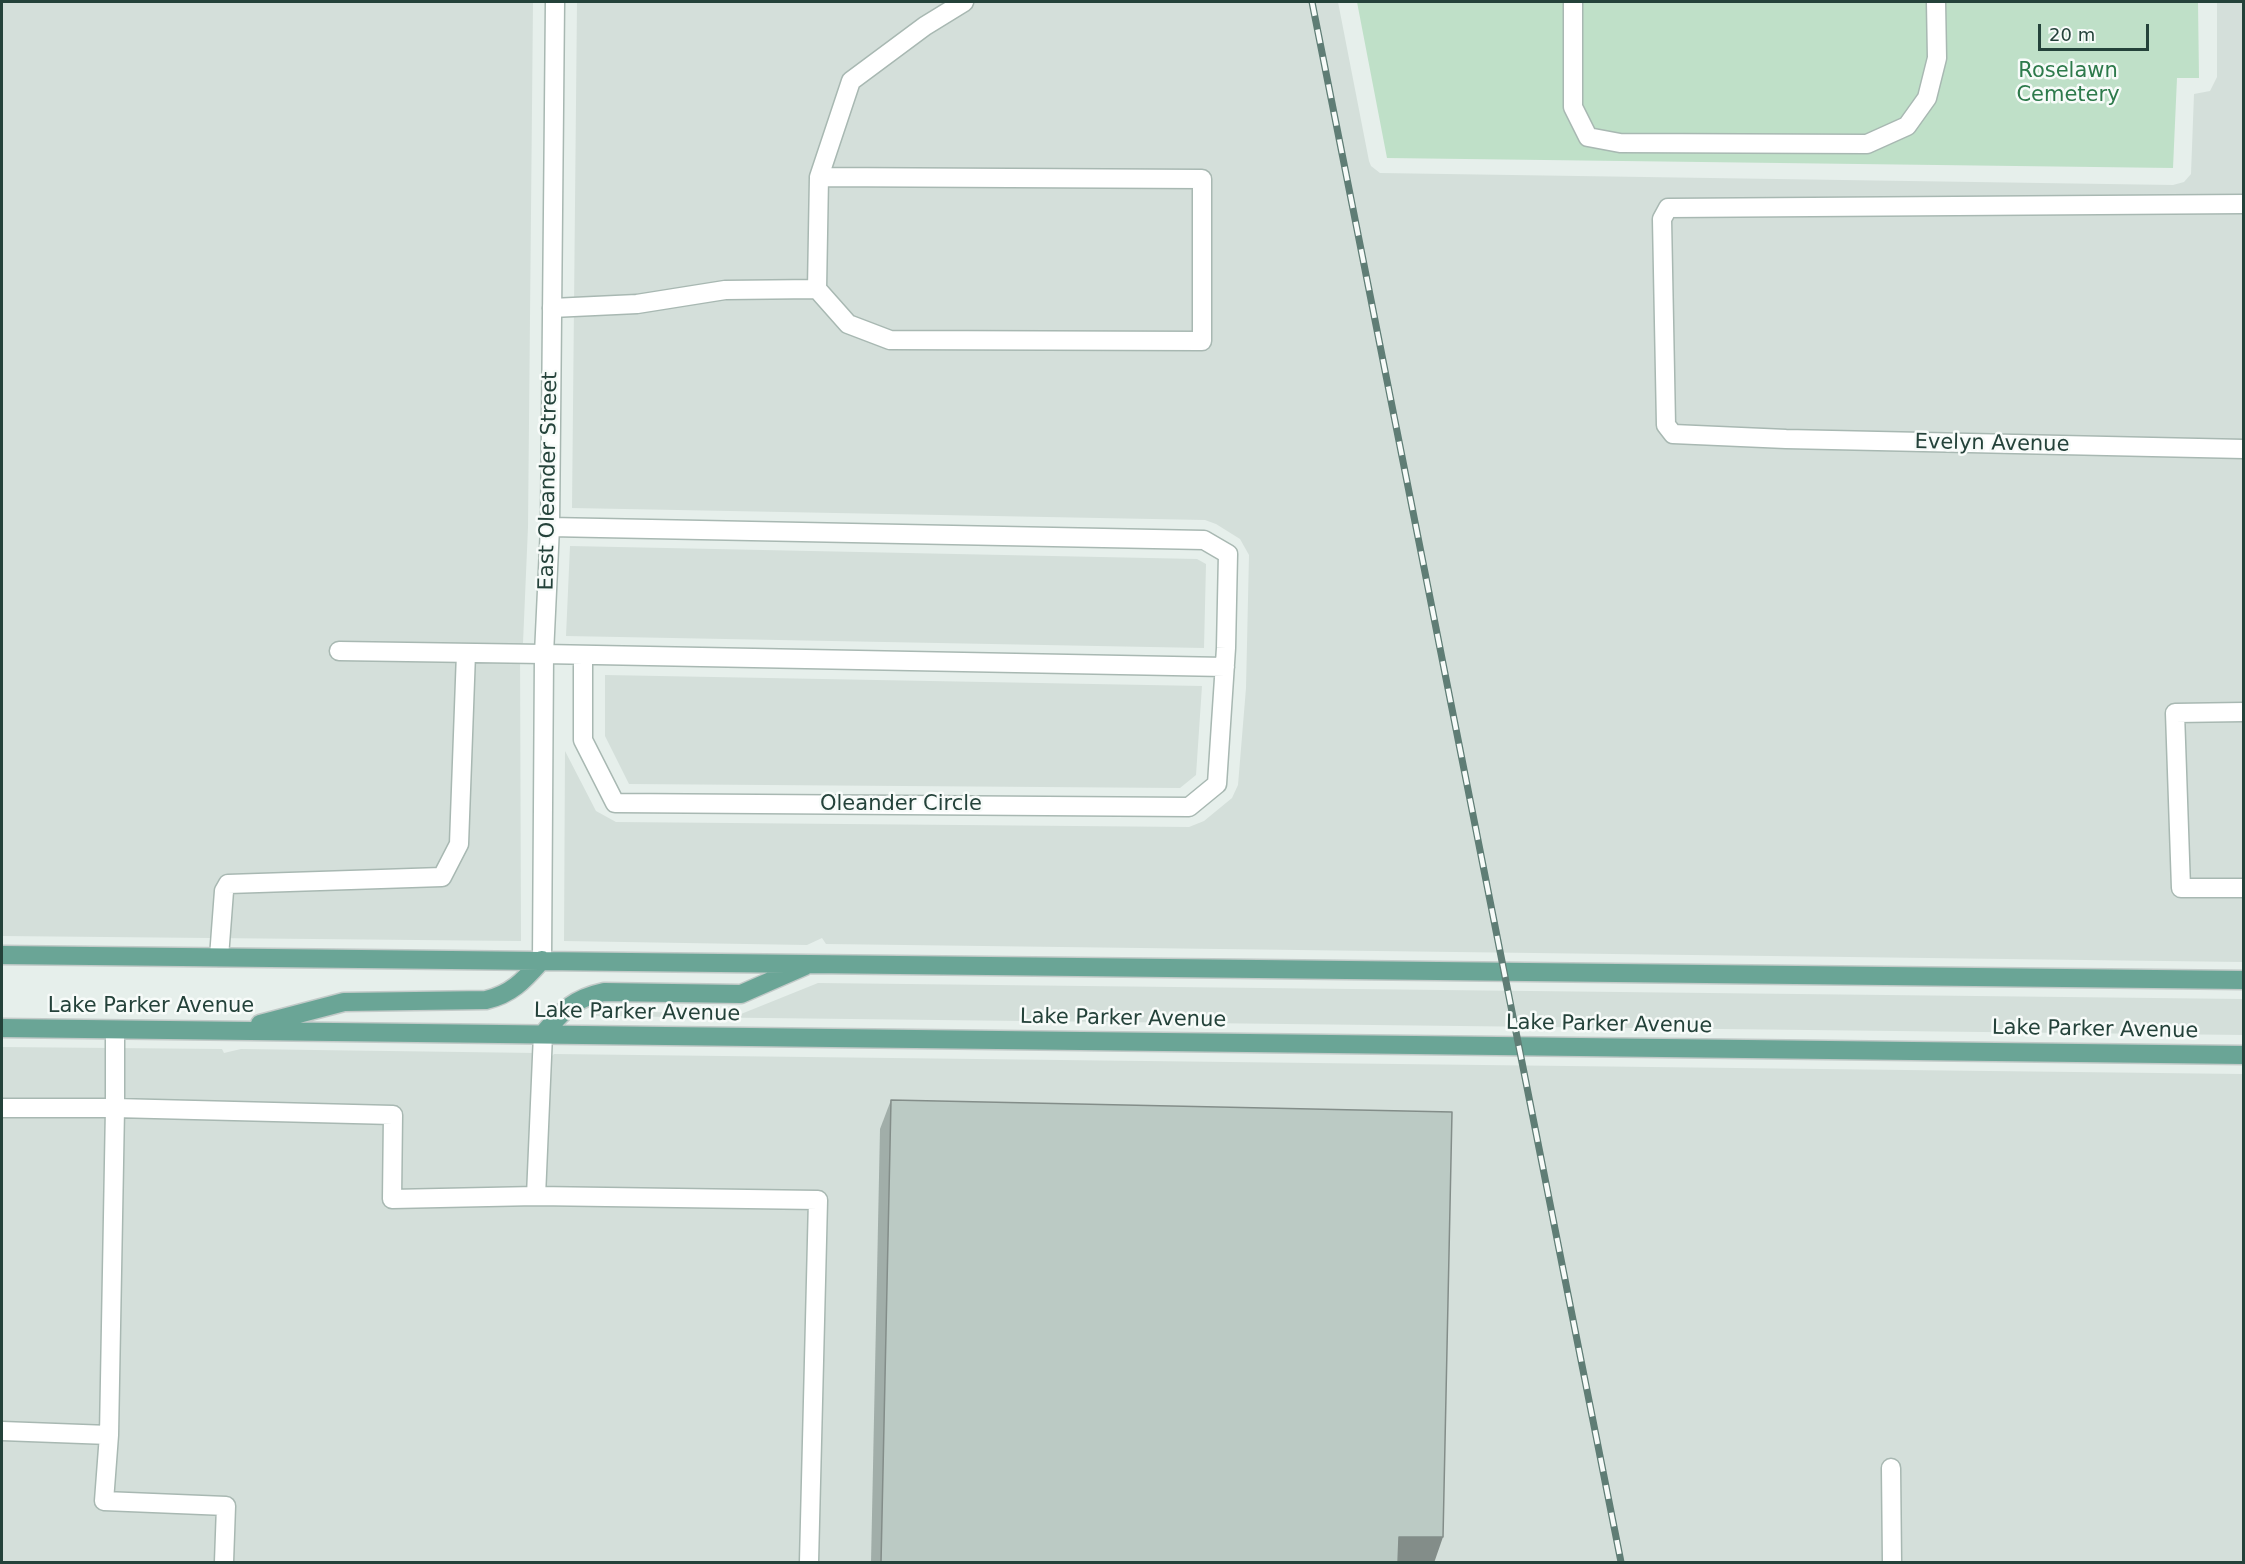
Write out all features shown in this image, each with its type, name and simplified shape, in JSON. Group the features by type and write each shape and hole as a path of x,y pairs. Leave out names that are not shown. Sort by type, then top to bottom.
{"main road":[{"path":"2,955 2244,980"},
{"path":"238,1030 344,1002 486,1000 502,996 517,988 542,960"},
{"path":"543,1034 566,1007 584,996 603,992 741,994 813,963"},
{"name":"Lake Parker Avenue","path":"2,1028 2244,1055"}],"street":[{"name":"East Oleander Street","path":"542,960 544,654 550,527 555,2"},
{"path":"819,177 1202,179 1202,341 890,340 848,324 817,289 819,177 851,81 926,26 964,2"},
{"path":"1573,2 1573,107 1588,137 1620,143 1867,144 1906,126 1928,98 1937,58 1936,2"},
{"name":"Evelyn Avenue","path":"2244,204 1668,208 1662,219 1666,425 1673,434 2244,449"},
{"path":"552,308 637,304 725,290 817,289"},
{"name":"Oleander Circle","path":"550,527 1204,540 1228,554 1225,668 1217,784 1189,807 615,803 583,740 583,656"},
{"path":"339,651 1225,668"},
{"path":"219,957 224,891 228,884 442,877 459,843 466,653"},
{"path":"2244,712 2175,713 2181,888 2244,888"},
{"path":"115,1030 109,1435 104,1501 226,1506 224,1563"},
{"path":"536,1196 543,1034"},
{"path":"2,1108 115,1108 393,1115 392,1199 536,1196 818,1200 809,1563"},
{"path":"2,1431 109,1435"},
{"path":"1891,1468 1892,1563"}],"shaded area":[{"path":"2,2 533,2 528,527 523,643 520,644 521,941 2,936"},
{"path":"577,2 1338,2 1369,161 1371,166 1380,173 2173,185 2184,182 2191,174 2194,94 2210,91 2217,77 2217,2 2243,2 2243,962 826,944 822,938 807,945 564,941 565,751 596,811 616,822 1189,827 1204,821 1232,798 1238,785 1246,688 1249,555 1240,539 1205,520 572,508"},
{"path":"570,546 1197,559 1206,564 1204,648 566,636"},
{"path":"605,675 1202,686 1196,775 1180,788 629,784 605,736"},
{"path":"818,983 2243,999 2244,1035 590,1016 606,1011 741,1014"},
{"path":"2,1047 222,1049 224,1053 241,1049 536,1053 547,1061 554,1054 2243,1074 2243,1562 2,1562"}],"green space":[{"name":"Roselawn Cemetery","path":"1357,2 2198,2 2199,78 2177,78 2173,168 1387,158"}],"building":[{"path":"891,1100 1452,1112 1443,1537 1399,1537 1398,1563 881,1563"}],"railway":[{"path":"1312,2 1621,1562"}]}
